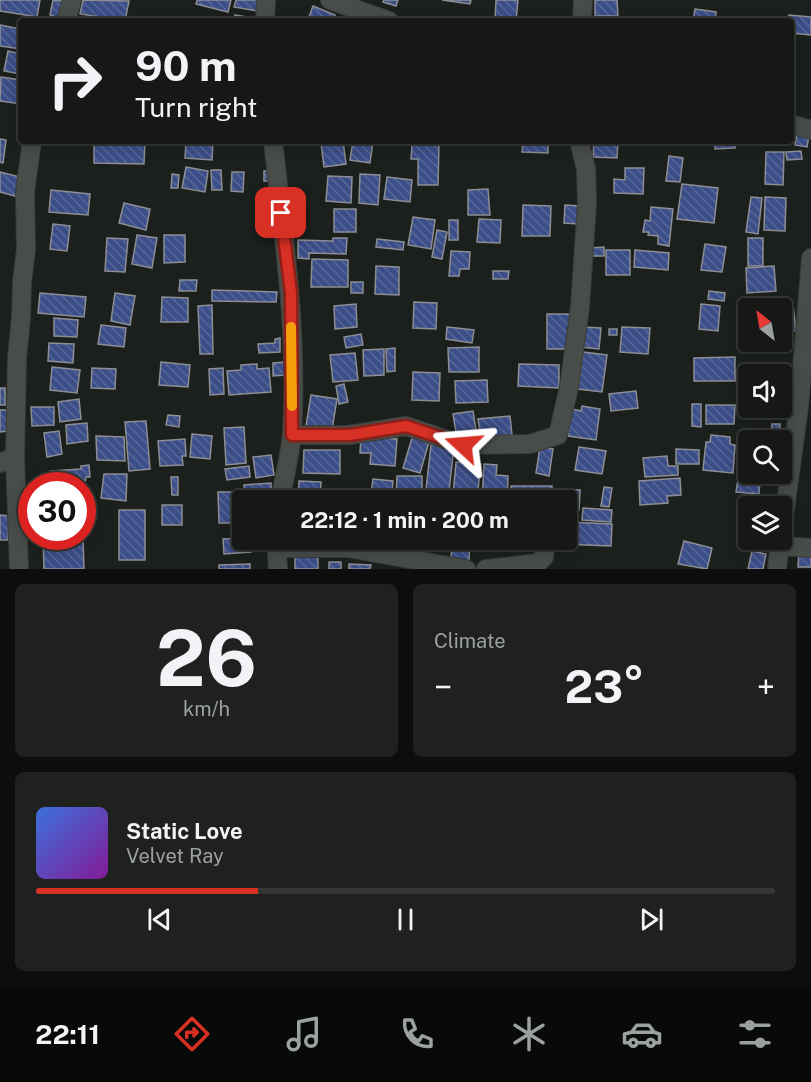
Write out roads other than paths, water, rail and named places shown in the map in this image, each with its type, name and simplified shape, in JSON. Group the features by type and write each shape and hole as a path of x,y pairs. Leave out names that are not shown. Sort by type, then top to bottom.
{"street":[{"path":"67,18 72,0"},
{"path":"265,18 266,0"},
{"path":"330,0 381,18"},
{"path":"582,18 583,0"},
{"path":"794,125 811,130"},
{"path":"19,569 8,460 26,250 25,192 32,144"},
{"path":"273,144 291,293 292,435 282,490"},
{"path":"292,435 350,435 406,426 463,445 530,444 558,435 569,387 580,307 587,203 586,169 580,144"},
{"path":"786,496 799,406 811,258"},
{"path":"792,542 811,548"},
{"path":"276,550 278,569"},
{"path":"359,550 466,569"},
{"path":"486,569 538,563 544,557 545,550"},
{"path":"777,569 779,550"}]}
